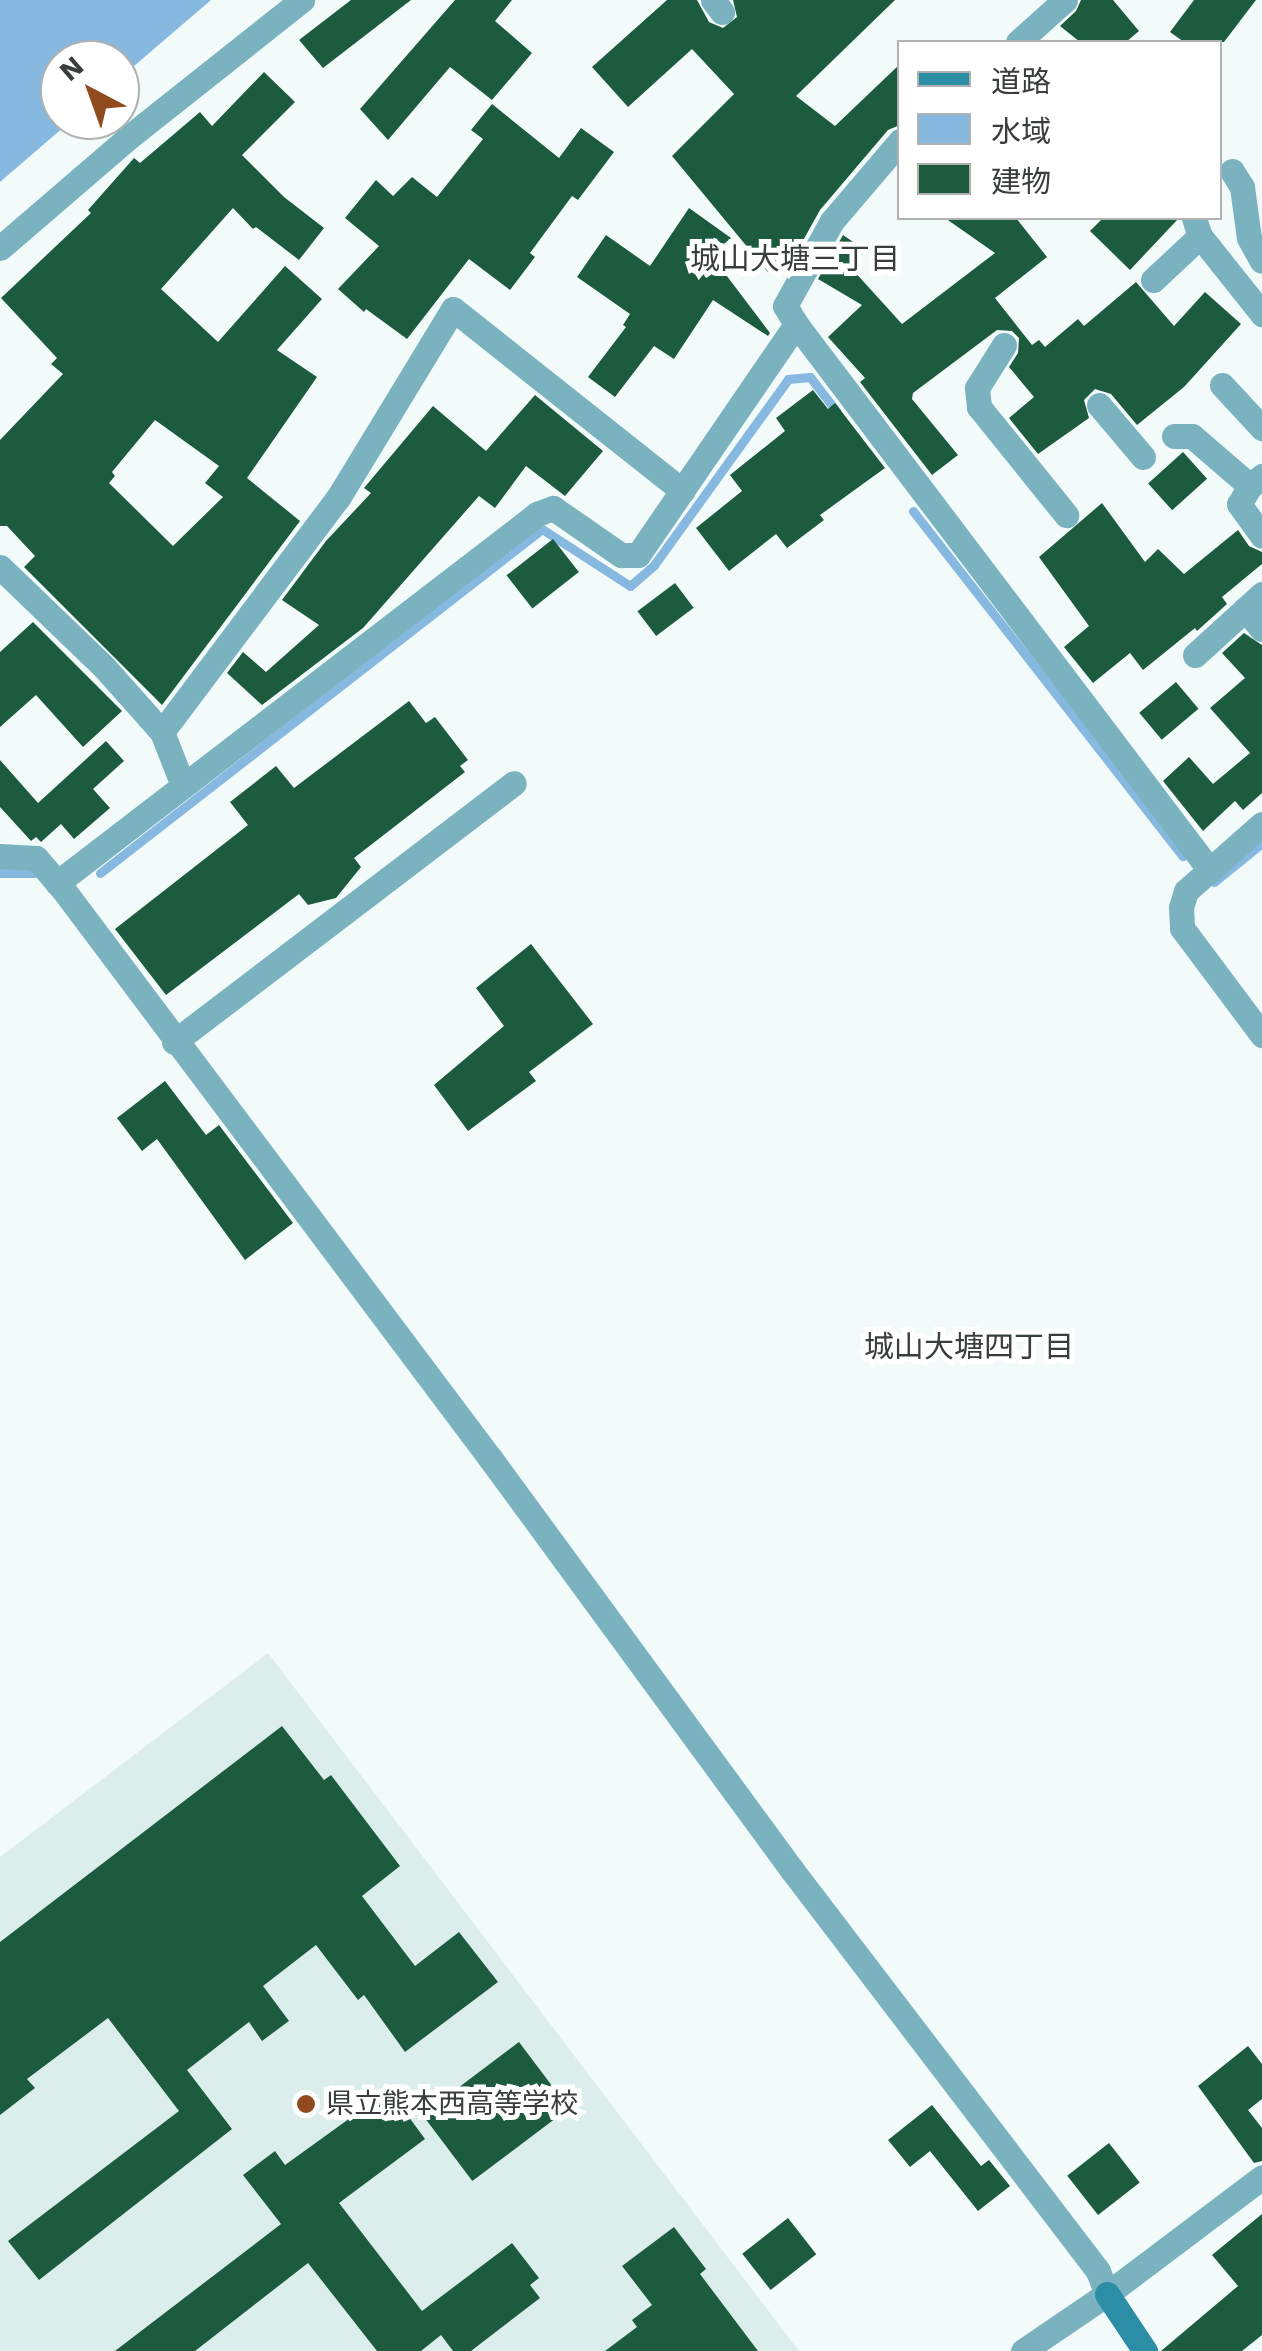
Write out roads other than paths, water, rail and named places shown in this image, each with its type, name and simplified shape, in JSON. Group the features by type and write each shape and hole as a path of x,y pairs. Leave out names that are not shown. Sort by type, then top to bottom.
{"street":[{"path":"0,248 129,137 302,0"},
{"path":"1020,40 1066,0"},
{"path":"897,145 832,221 785,306 1209,869"},
{"path":"1232,170 1242,187 1249,238 1262,261"},
{"path":"1153,280 1198,227 1262,314"},
{"path":"162,732 338,498 453,309 682,491"},
{"path":"57,883 182,783 537,514 553,508 621,554 638,555 796,324"},
{"path":"1004,345 976,388 979,407 1066,516"},
{"path":"1222,385 1262,428"},
{"path":"1099,405 1143,458"},
{"path":"1174,436 1192,436 1256,481 1238,504 1262,536"},
{"path":"0,567 104,667 162,732 182,783"},
{"path":"1194,655 1256,611"},
{"path":"174,1042 514,783"},
{"path":"1262,824 1186,891 1181,907 1182,928 1262,1036"},
{"path":"0,856 36,858 57,883 490,1458 792,1870 1098,2271 1107,2294 1145,2351"},
{"path":"1023,2351 1258,2188"}],"water":[{"path":"0,0 211,0 140,61 140,40 40,40 40,140 49,140 0,182"}],"waterway":[{"path":"100,873 542,529 630,586 654,565 788,379 810,377 837,412"},
{"path":"913,511 1183,856"},
{"path":"1214,882 1262,843"},
{"path":"0,873 34,873"}],"place":[{"name":"県立熊本西高等学校","path":"306,2104"}],"district":[{"name":"城山大塘三丁目","path":"795,259"},
{"name":"城山大塘四丁目","path":"969,1347"}]}
